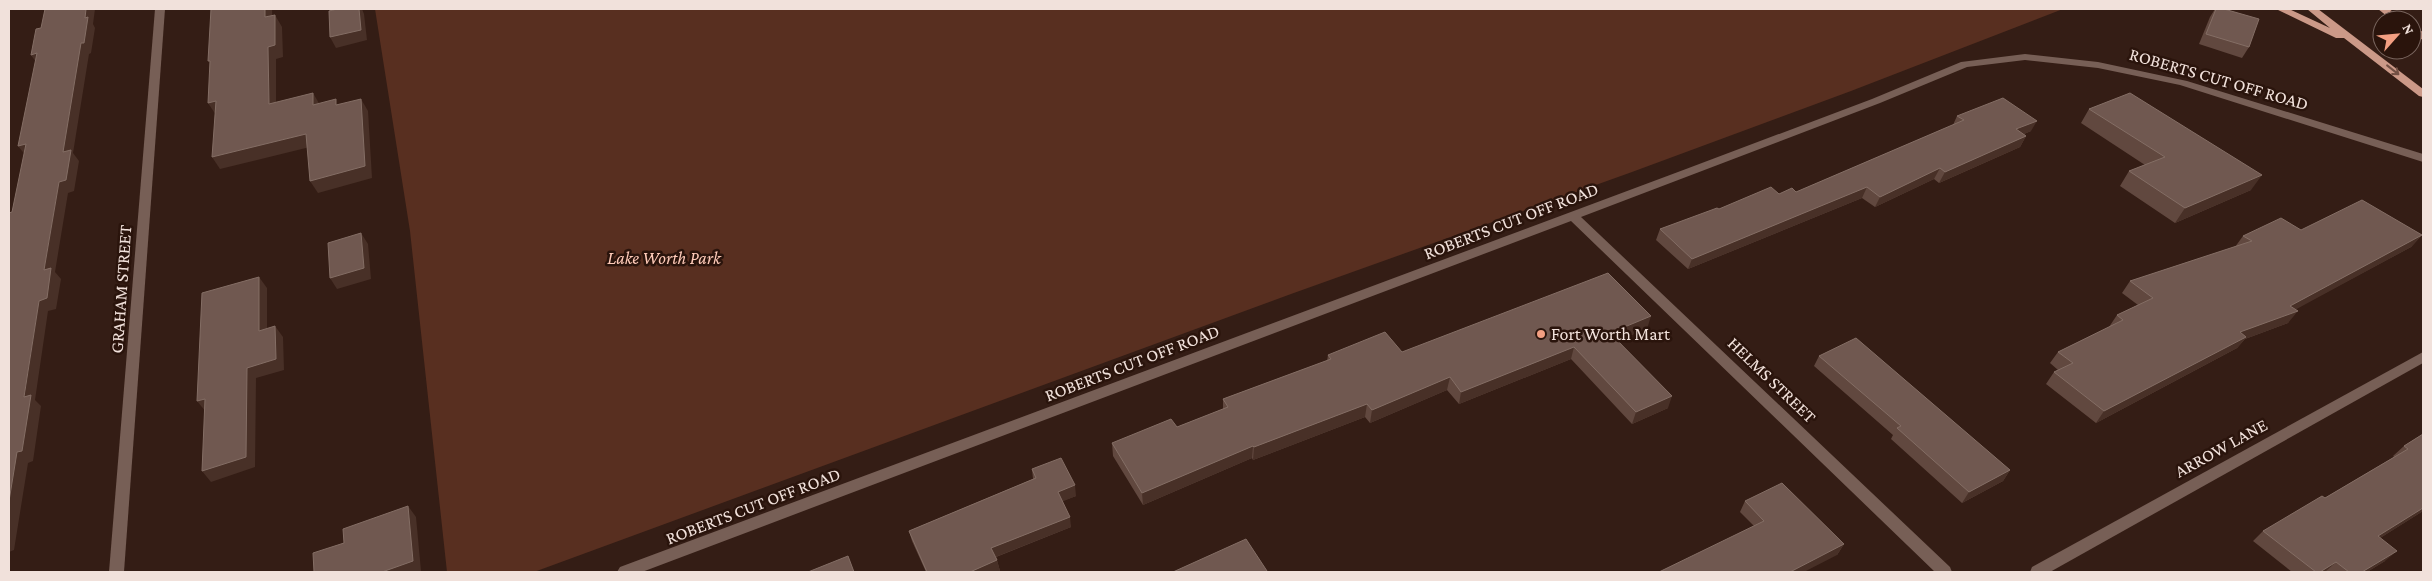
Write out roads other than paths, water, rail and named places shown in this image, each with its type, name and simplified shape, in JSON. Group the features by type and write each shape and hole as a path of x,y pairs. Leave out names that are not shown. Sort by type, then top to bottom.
{"main road":[{"path":"2281,9 2364,48"},
{"path":"2312,9 2423,94"}],"street":[{"name":"GRAHAM STREET","path":"116,572 160,9"},
{"name":"ROBERTS CUT OFF ROAD","path":"625,572 1573,216 1876,101 1964,64 2025,57 2098,65 2183,83 2423,158"},
{"name":"HELMS STREET","path":"1573,216 1945,572"},
{"name":"ARROW LANE","path":"2037,572 2423,357"}],"place":[{"name":"Fort Worth Mart","path":"1541,334"}],"park label":[{"name":"Lake Worth Park","path":"664,258"}]}
